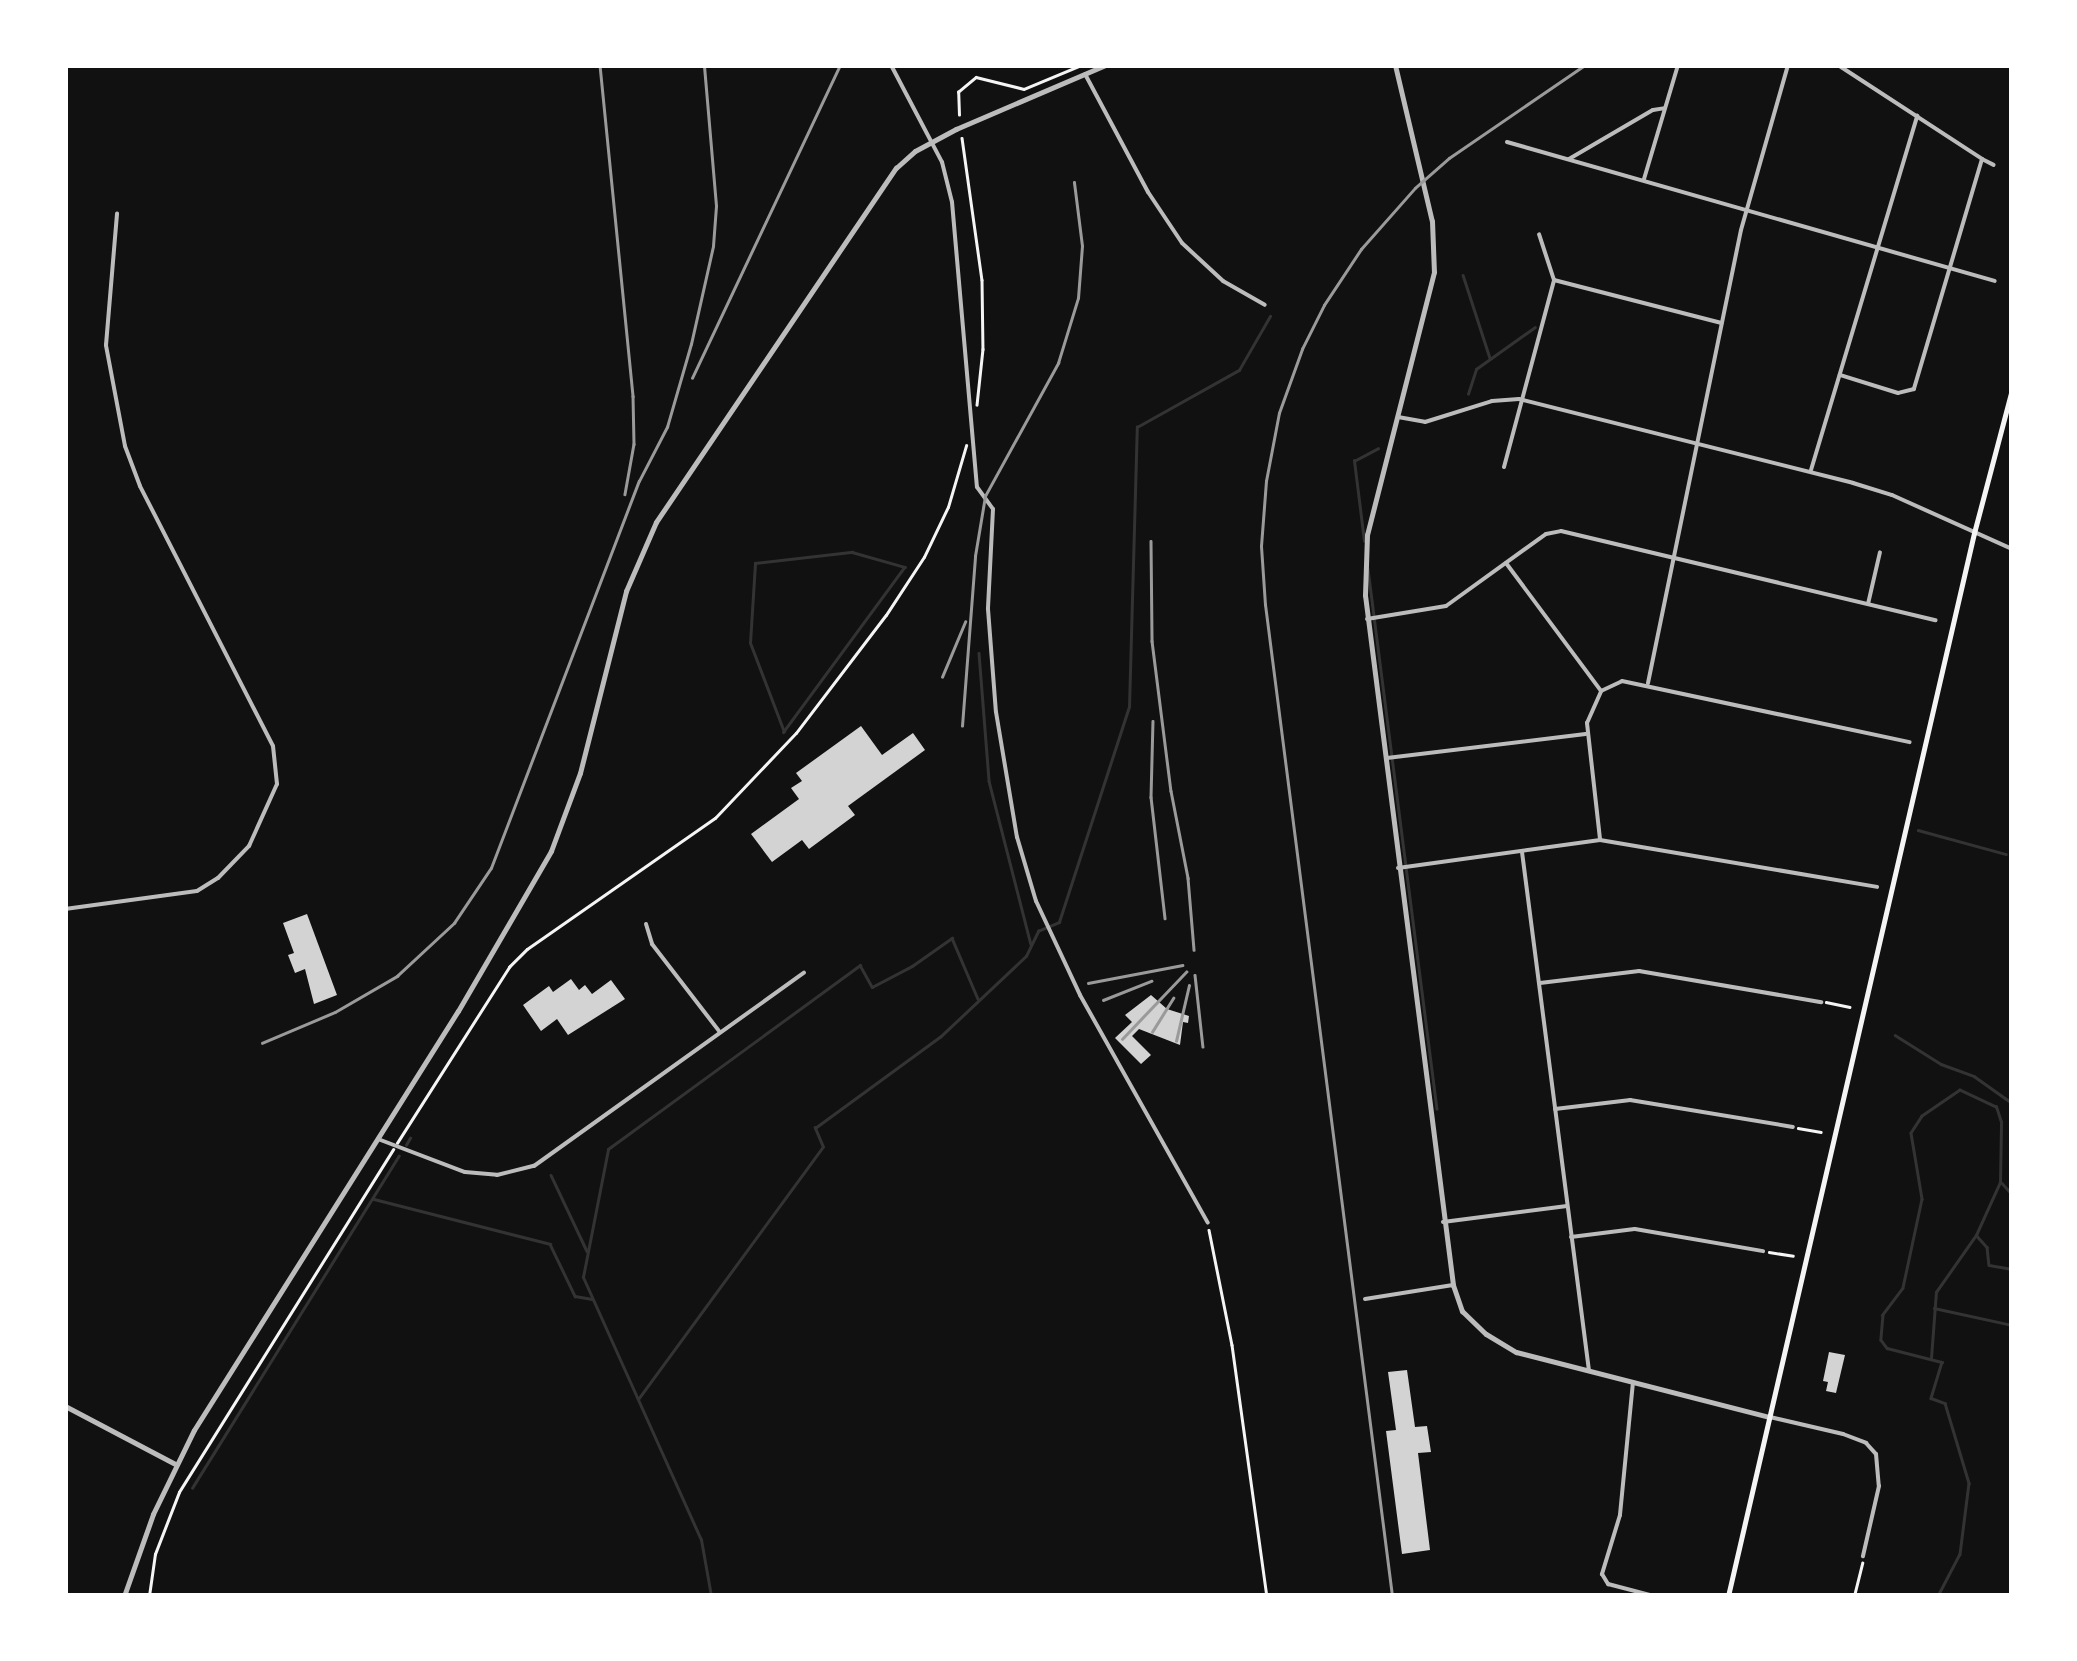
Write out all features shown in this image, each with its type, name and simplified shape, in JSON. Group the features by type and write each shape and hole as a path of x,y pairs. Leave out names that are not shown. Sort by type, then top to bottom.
{"main road":[{"path":"1728,1596 1974,533 2012,389"}],"street":[{"path":"891,65 942,162 955,220 977,488 994,510 988,610 996,712 1016,837 1036,901 1080,995 1208,1224"},
{"path":"124,1596 175,1464 378,1139 551,851 580,772 626,591 656,522 814,295 883,182 931,141 1104,65"},
{"path":"1396,65 1432,220 1432,284 1367,535 1367,620 1453,1285 1462,1311 1502,1345 1866,1443 1876,1454 1879,1486 1863,1556"},
{"path":"1644,179 1678,65"},
{"path":"1648,683 1746,210 1788,65"},
{"path":"1838,65 1994,166"},
{"path":"1085,74 1148,192 1182,243 1223,281 1265,306"},
{"path":"1569,158 1652,110 1664,108"},
{"path":"1811,470 1917,116"},
{"path":"1507,142 1995,281"},
{"path":"1840,374 1898,392 1914,388 1982,159"},
{"path":"65,909 197,891 249,846 277,784 273,746 140,486 120,428 106,346 117,213"},
{"path":"1504,466 1518,399 1554,280 1539,234"},
{"path":"1554,280 1722,323"},
{"path":"1398,418 1425,422 1492,402 1518,399 1811,470 1892,495 2012,549"},
{"path":"1367,620 1446,606 1552,531 1936,620"},
{"path":"1868,604 1880,552"},
{"path":"1506,563 1601,691"},
{"path":"1600,840 1586,734 1589,711 1601,691 1622,681 1648,683 1910,742"},
{"path":"1384,759 1586,734"},
{"path":"1398,868 1600,840 1877,887"},
{"path":"1522,852 1589,1371"},
{"path":"646,924 652,944 719,1032"},
{"path":"1540,983 1639,971 1821,1002"},
{"path":"378,1139 482,1175 534,1166 804,973"},
{"path":"1555,1109 1630,1100 1793,1127"},
{"path":"1444,1222 1567,1206"},
{"path":"1571,1237 1635,1229 1763,1251"},
{"path":"1365,1298 1453,1285"},
{"path":"1634,1382 1622,1498 1602,1574 1608,1584 1654,1596"},
{"path":"65,1406 175,1464"}],"path":[{"path":"959,115 958,92 976,78 1016,88 1036,85 1081,65"},
{"path":"962,138 982,280 983,349 976,408"},
{"path":"148,1596 166,1520 180,1492 509,966 526,949 715,818 796,733 886,616 924,557 948,507 968,442"},
{"path":"1821,1002 1849,1007"},
{"path":"1793,1127 1821,1132"},
{"path":"1208,1224 1232,1345 1266,1596"},
{"path":"1763,1251 1792,1256"},
{"path":"1854,1596 1863,1556"}],"building":[{"path":"861,726 882,755 913,733 925,750 848,806 855,815 809,849 802,840 772,862 751,834 799,799 791,788 802,781 796,773"},
{"path":"307,914 337,995 314,1004 305,969 295,973 288,955 294,953 283,923"},
{"path":"571,979 579,990 585,985 592,994 611,980 625,999 568,1035 557,1019 541,1031 523,1005 549,986 553,992"},
{"path":"1151,995 1167,1009 1189,1016 1188,1023 1183,1022 1180,1045 1139,1029 1132,1036 1151,1055 1141,1064 1115,1038 1132,1022 1125,1015"},
{"path":"1829,1352 1845,1355 1836,1393 1826,1391 1828,1382 1823,1381"},
{"path":"1407,1370 1415,1427 1427,1426 1431,1452 1418,1453 1430,1550 1402,1554 1386,1431 1396,1430 1388,1372"}],"waterway":[{"path":"1463,275 1490,358"},
{"path":"639,1398 823,1147 815,1128 940,1037 1026,956 1038,931 1059,922 1129,707 1137,427 1239,370 1270,316"},
{"path":"1468,394 1476,369 1535,327"},
{"path":"1364,541 1354,461 1378,448"},
{"path":"852,552 905,567 784,732 750,643 755,563 852,552"},
{"path":"1368,569 1437,1109"},
{"path":"979,653 989,781 1031,944"},
{"path":"1918,830 2006,854"},
{"path":"711,1596 701,1540 583,1277 608,1149 860,965 872,987 952,938 978,999"},
{"path":"1895,1035 1941,1064 1974,1076 2012,1103"},
{"path":"1931,1358 1936,1292 1976,1235 2000,1182 2001,1122 1996,1107 1960,1090 1922,1116 1911,1133 1922,1199 1903,1288 1883,1315 1881,1340 1887,1348 1942,1362 1931,1398 1945,1403 1969,1483 1960,1554 1938,1596"},
{"path":"406,1145 410,1138"},
{"path":"192,1488 399,1156"},
{"path":"551,1175 587,1251"},
{"path":"2002,1183 2012,1194"},
{"path":"374,1199 550,1244 575,1296 592,1299"},
{"path":"1977,1236 1987,1247 1989,1265 2012,1269"},
{"path":"1934,1308 2012,1325"}],"railway":[{"path":"600,65 633,396 634,444 625,494"},
{"path":"262,1043 335,1012 397,976 454,923 491,868 639,481 667,427 691,344 713,246 716,206 704,65"},
{"path":"692,378 840,65"},
{"path":"1392,1596 1265,605 1261,546 1266,481 1279,413 1302,349 1324,305 1361,249 1415,188 1449,158 1585,65"},
{"path":"962,726 975,556 985,496 1058,363 1078,298 1082,246 1074,183"},
{"path":"1151,541 1152,641 1171,791 1188,878 1194,950"},
{"path":"942,677 965,622"},
{"path":"1153,721 1151,797 1165,918"},
{"path":"1088,983 1182,965"},
{"path":"1122,1039 1186,972"},
{"path":"1195,975 1203,1047"},
{"path":"1103,1000 1151,981"},
{"path":"1176,1041 1189,985"},
{"path":"1152,1032 1173,998"}]}
